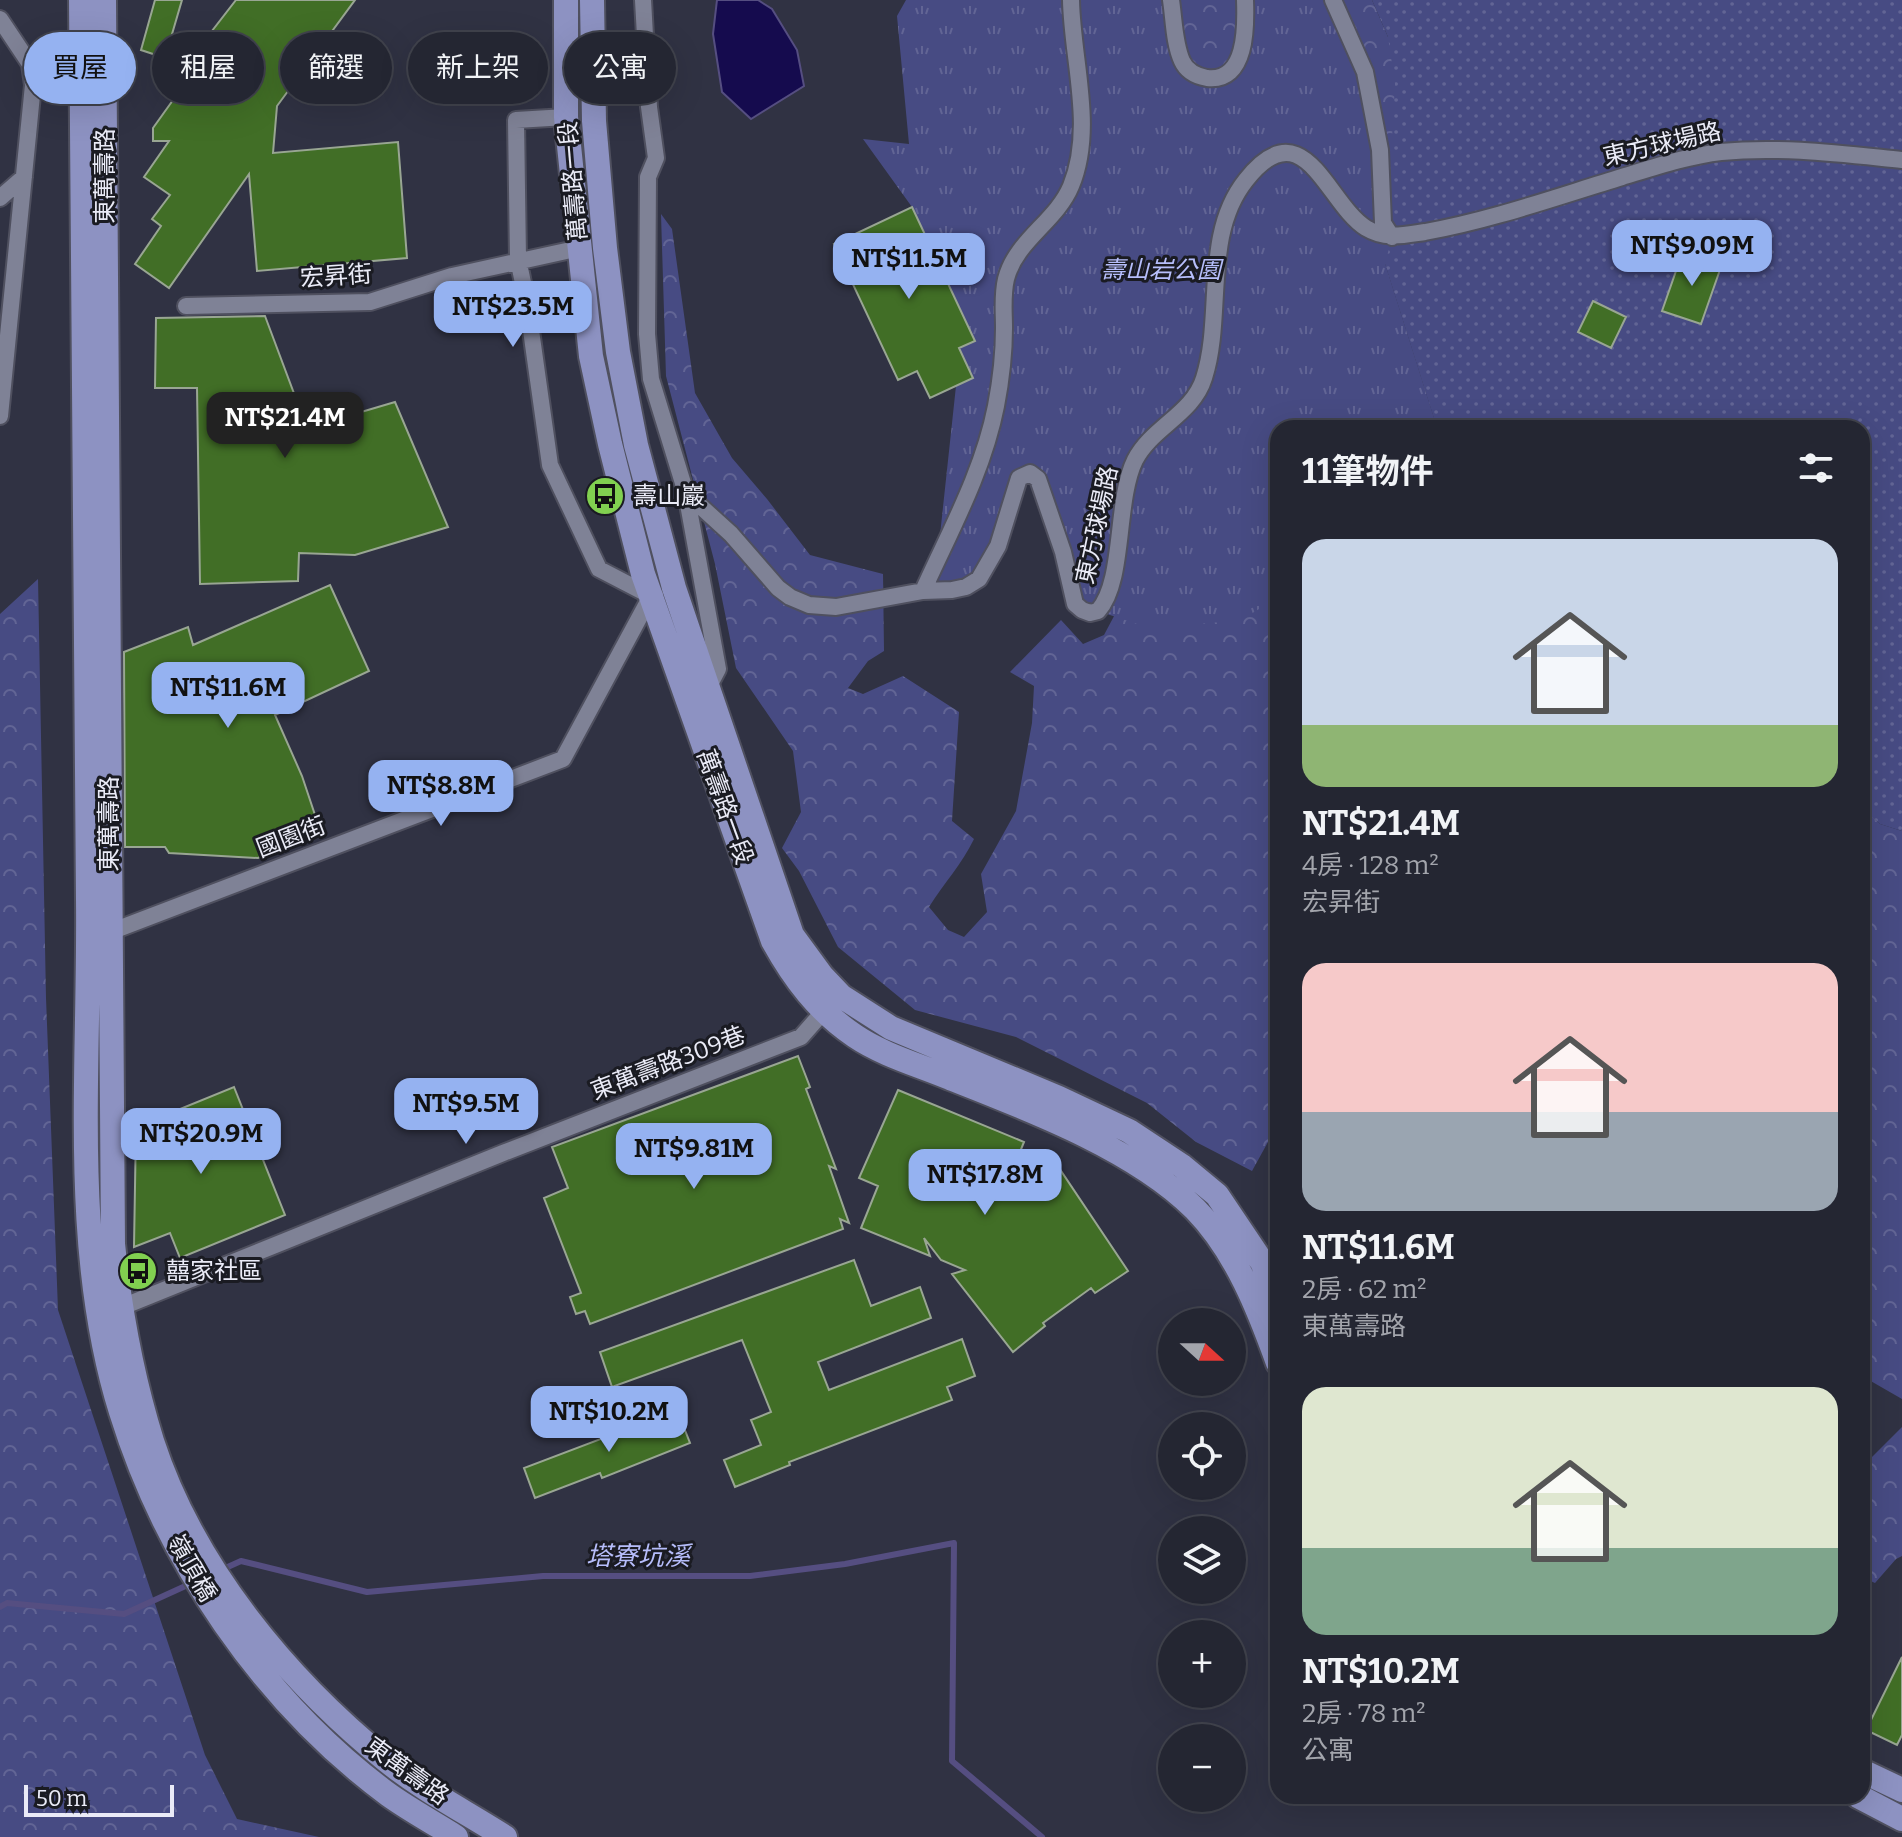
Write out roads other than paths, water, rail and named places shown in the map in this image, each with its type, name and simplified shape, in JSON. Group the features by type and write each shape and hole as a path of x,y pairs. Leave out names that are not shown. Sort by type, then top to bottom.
{"main road":[{"name":"東萬壽路","path":"81,0 89,943 87,1226 109,1312 174,1496"},
{"name":"東萬壽路","path":"104,0 113,1244 105,1358 122,1416"},
{"name":"萬壽路一段","path":"566,0 566,117 591,356 610,444 698,692 773,941 792,975 832,1003 992,1068 1129,1131 1182,1166 1217,1195 1262,1262 1270,1280"},
{"name":"萬壽路一段","path":"592,0 594,121 605,248 618,352 662,592"},
{"name":"萬壽路一段","path":"832,1003 856,1037 1076,1132 1138,1164 1195,1210 1227,1252 1256,1302 1270,1341"},
{"name":"嶺頂橋","path":"122,1416 146,1482 182,1553 248,1656 290,1704"},
{"name":"嶺頂橋","path":"174,1496 210,1563 253,1623 314,1697"},
{"name":"東萬壽路","path":"314,1697 390,1763 505,1837"},
{"name":"東萬壽路","path":"290,1704 389,1795 456,1837"},
{"path":"1870,1775 1902,1790"},
{"path":"1870,1802 1902,1819"}],"street":[{"path":"643,0 649,107 656,158 648,177 647,334 651,379 686,493 718,669 698,692"},
{"path":"923,591 972,486 988,440 1002,367 1003,304 1010,266 1034,233 1056,213 1071,187 1080,158 1081,78 1071,0"},
{"path":"1171,0 1182,62 1195,75 1214,79 1234,67 1241,54 1245,0"},
{"path":"1333,0 1365,72 1375,111 1383,223 1392,237"},
{"path":"0,19 30,64 33,85 0,416"},
{"path":"566,117 516,120 518,259 550,465 599,569 662,592"},
{"name":"東方球場路","path":"686,493 731,534 778,588 809,605 836,607 923,591 952,590 966,587 979,579 998,546 1019,478 1030,473 1038,479 1055,527 1075,604 1090,613 1098,611 1113,574 1123,499 1136,459 1155,434 1195,399 1205,377 1225,217 1244,182 1264,159 1277,154 1290,155 1312,164 1365,228 1392,237 1475,223 1670,162 1719,152 1766,149 1902,160"},
{"path":"0,198 24,177"},
{"name":"宏昇街","path":"186,306 370,302 518,259 580,248"},
{"name":"國園街","path":"110,932 563,759 662,592"},
{"name":"東萬壽路309巷","path":"109,1312 801,1037 832,1003"}],"waterway":[{"name":"塔寮坑溪","path":"221,1570 241,1561 367,1592 543,1576 750,1576 845,1564 954,1543 952,1761 1042,1837"},
{"name":"塔寮坑溪","path":"0,1607 7,1603 124,1614 192,1583"}],"place":[{"name":"壽山巖","path":"605,496"},
{"name":"囍家社區","path":"138,1271"}],"park label":[{"name":"壽山岩公園","path":"1161,270"}]}
